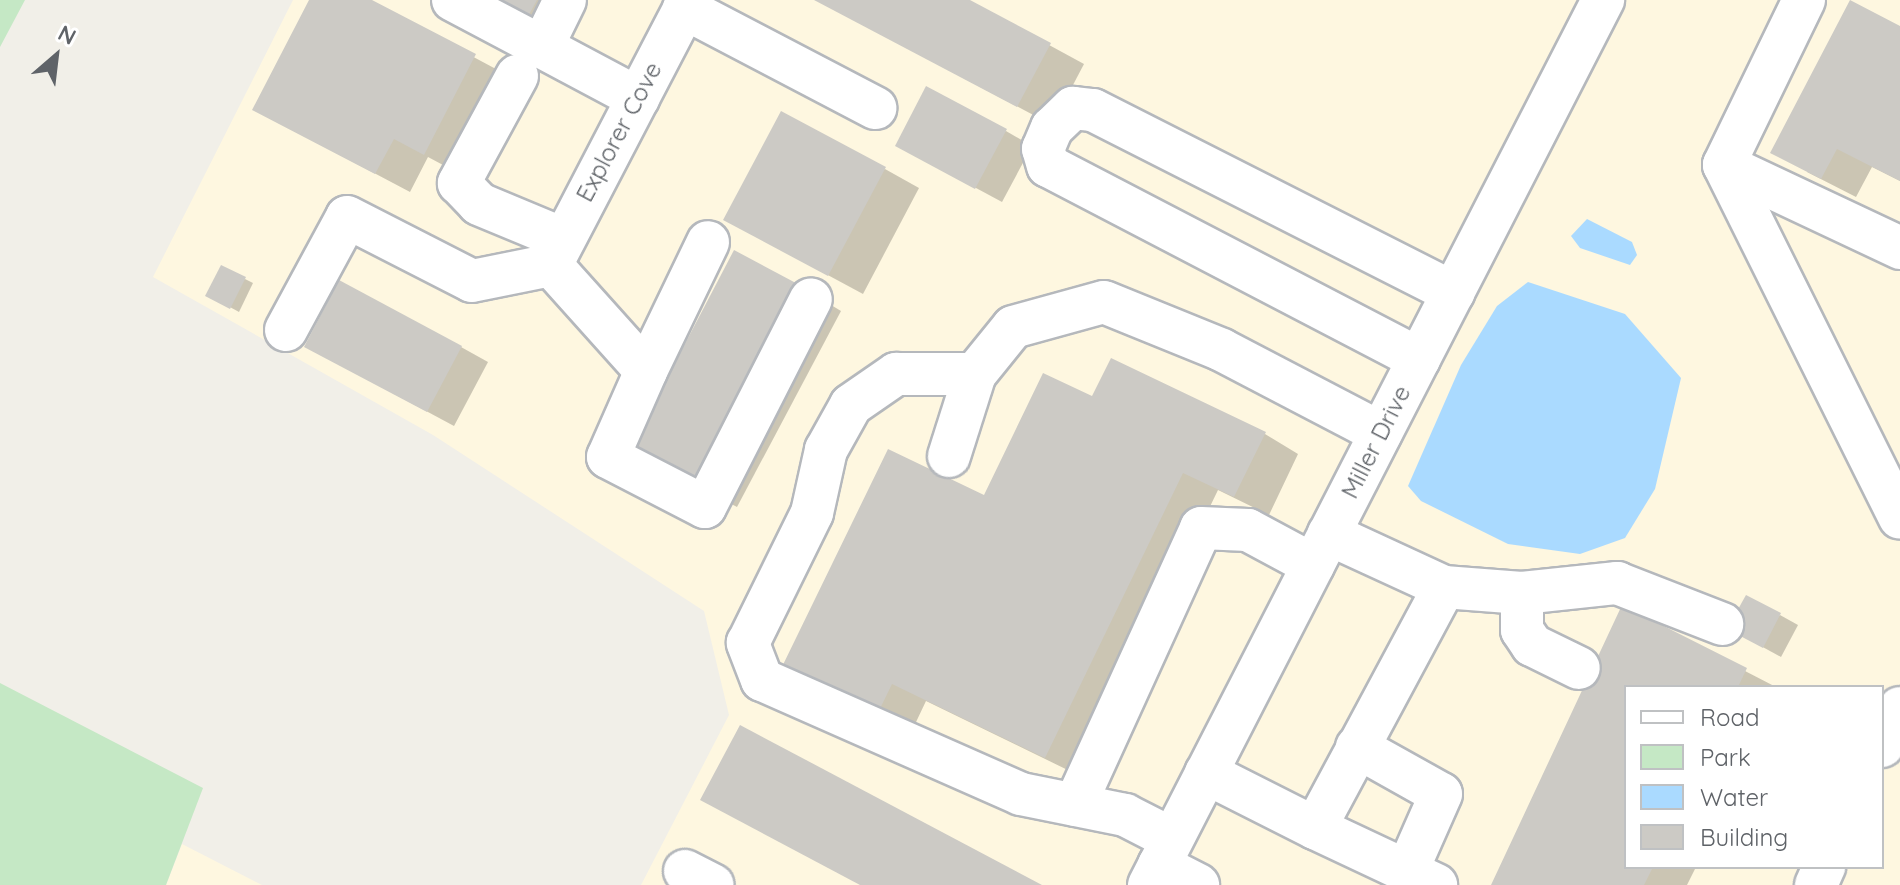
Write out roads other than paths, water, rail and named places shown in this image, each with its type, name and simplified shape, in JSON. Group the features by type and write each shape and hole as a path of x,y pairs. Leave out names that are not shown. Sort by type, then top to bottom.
{"street":[{"path":"453,0 529,62 638,98"},
{"path":"565,0 459,183 479,204 557,252 646,371"},
{"name":"Miller Drive","path":"1160,863 1603,0"},
{"path":"1724,165 1804,0"},
{"path":"687,4 875,108"},
{"name":"Explorer Cove","path":"557,252 687,4"},
{"path":"1419,359 1048,166 1043,149 1052,128 1073,108 1093,110 1453,293"},
{"path":"1724,165 1900,248"},
{"path":"1724,165 1900,518"},
{"path":"286,330 347,217 472,281 557,252"},
{"path":"708,242 608,457 705,507 811,299"},
{"path":"949,456 975,374 1013,327 1104,302 1196,337 1381,433"},
{"path":"975,374 896,374 851,405 826,450 812,513 748,643 762,680 1021,794 1125,815 1160,863 1198,885"},
{"path":"1075,805 1201,528 1248,530 1444,587 1522,593 1617,583 1722,624"},
{"path":"1315,828 1444,587"},
{"path":"1522,593 1522,630 1532,645 1579,668"},
{"path":"1884,742 1900,708"},
{"path":"1206,773 1421,878 1441,794 1357,747"}],"water":[{"path":"1587,219 1632,242 1637,255 1630,265 1580,248 1571,236"},
{"path":"1528,282 1625,314 1681,378 1655,489 1625,538 1580,554 1508,544 1421,501 1408,486 1461,365 1497,306"}]}
